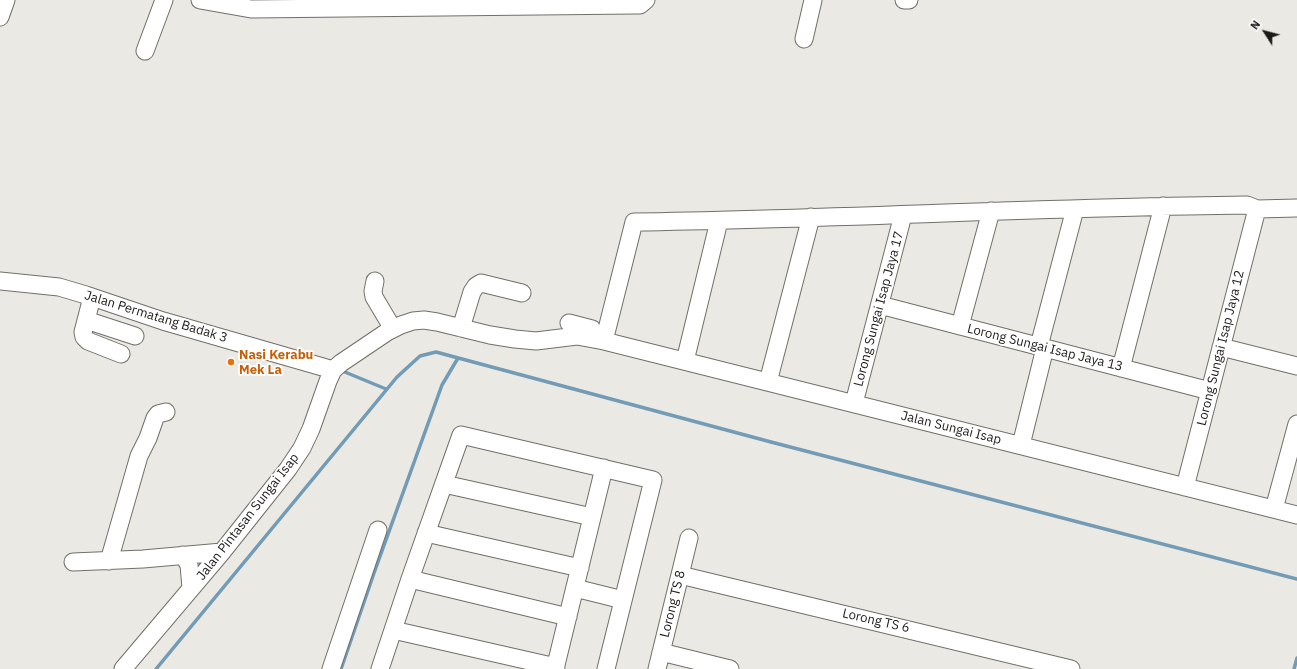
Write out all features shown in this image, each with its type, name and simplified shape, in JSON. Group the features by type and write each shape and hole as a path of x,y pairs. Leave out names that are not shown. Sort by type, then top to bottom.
{"street":[{"path":"146,51 164,0"},
{"path":"200,0 236,7 266,4 505,3 634,6 646,0"},
{"path":"804,39 813,0"},
{"path":"904,0 909,0"},
{"path":"600,340 634,222 719,221 1163,206 1248,205 1257,209 1297,208"},
{"path":"1121,368 1163,206"},
{"path":"1021,445 1042,347 1076,209"},
{"name":"Lorong Sungai Isap Jaya 12","path":"1185,486 1257,209"},
{"path":"960,326 991,211"},
{"name":"Lorong Sungai Isap Jaya 17","path":"854,403 903,215"},
{"path":"768,382 811,217"},
{"path":"685,361 719,221"},
{"name":"Jalan Permatang Badak 3","path":"0,281 59,288 92,297 163,321 333,370"},
{"path":"375,281 373,291 374,297 393,329"},
{"path":"461,328 472,292 476,286 482,283 522,293"},
{"path":"92,297 83,332 84,336 88,341 121,354"},
{"name":"Lorong Sungai Isap Jaya 13","path":"880,305 1210,391"},
{"path":"86,320 136,336"},
{"path":"333,370 393,329 412,321 424,320 438,322 515,340 536,341 577,336 600,340"},
{"path":"569,324 592,329 600,340"},
{"name":"Jalan Sungai Isap","path":"600,340 1297,515"},
{"path":"1221,347 1297,366"},
{"name":"Jalan Pintasan Sungai Isap","path":"123,669 222,552 288,469 302,448 311,429 333,370"},
{"path":"109,560 139,456 148,438 155,418 158,414 166,412"},
{"path":"1274,509 1290,475 1297,424"},
{"path":"380,669 460,436 653,480 606,669"},
{"path":"393,630 555,668 604,468"},
{"path":"444,484 592,517"},
{"path":"331,669 378,530"},
{"path":"426,533 580,568"},
{"name":"Lorong TS 8","path":"657,669 689,538"},
{"path":"73,562 222,552"},
{"path":"183,555 189,565 191,588"},
{"name":"Lorong TS 6","path":"680,575 1064,668"},
{"path":"410,579 568,616"},
{"path":"575,588 624,600"},
{"path":"661,652 730,669"}],"waterway":[{"path":"156,669 397,377 420,356 436,352 771,442 1297,579"},
{"path":"341,669 442,385 458,358"},
{"path":"340,370 386,389"},
{"path":"1294,669 1297,658"}],"place":[{"name":"Nasi Kerabu Mek La","path":"231,362"}]}
